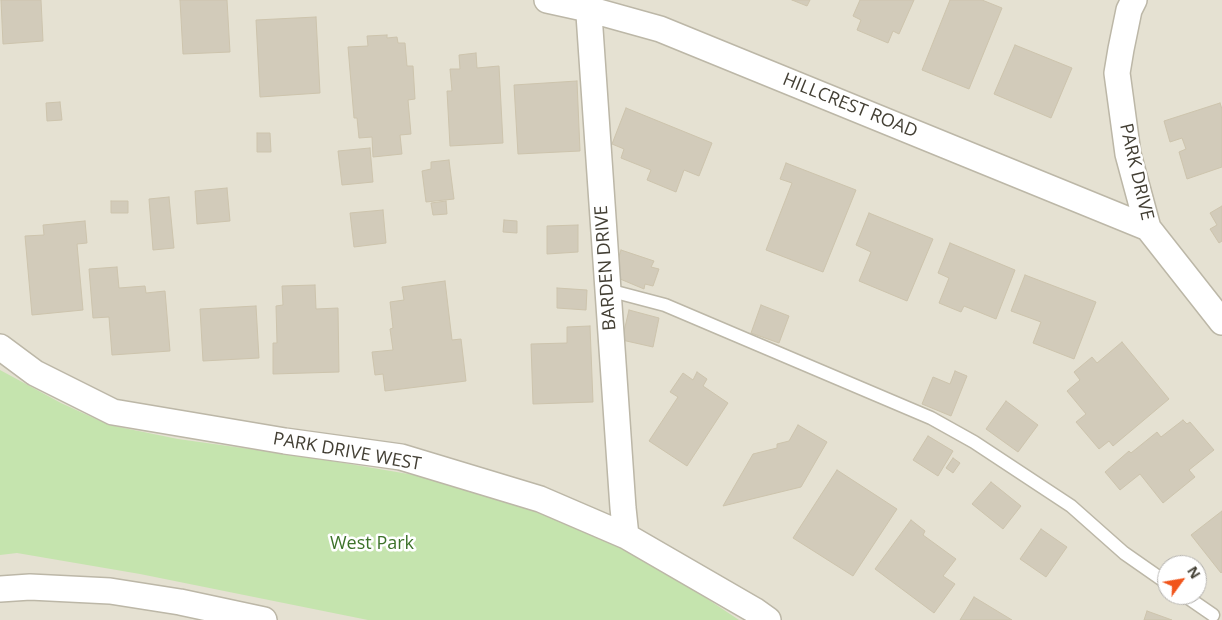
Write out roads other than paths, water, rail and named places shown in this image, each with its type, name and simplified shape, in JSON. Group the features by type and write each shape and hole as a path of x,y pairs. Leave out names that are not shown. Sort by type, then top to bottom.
{"street":[{"name":"HILLCREST ROAD","path":"547,0 588,4 660,29 1148,228"},
{"name":"PARK DRIVE","path":"1134,0 1129,10 1117,73 1128,154 1148,228 1222,322"},
{"name":"BARDEN DRIVE","path":"588,4 626,536"},
{"name":"PARK DRIVE WEST","path":"0,347 35,373 113,412 285,441 401,457 540,499 626,536 768,620"},
{"path":"0,589 30,587 110,591 180,602 264,620"}],"lane":[{"path":"608,290 665,306 771,349 931,418 974,442 1071,506 1124,553 1157,576"},
{"path":"1198,605 1213,615"}],"park label":[{"name":"West Park","path":"372,544"}]}
